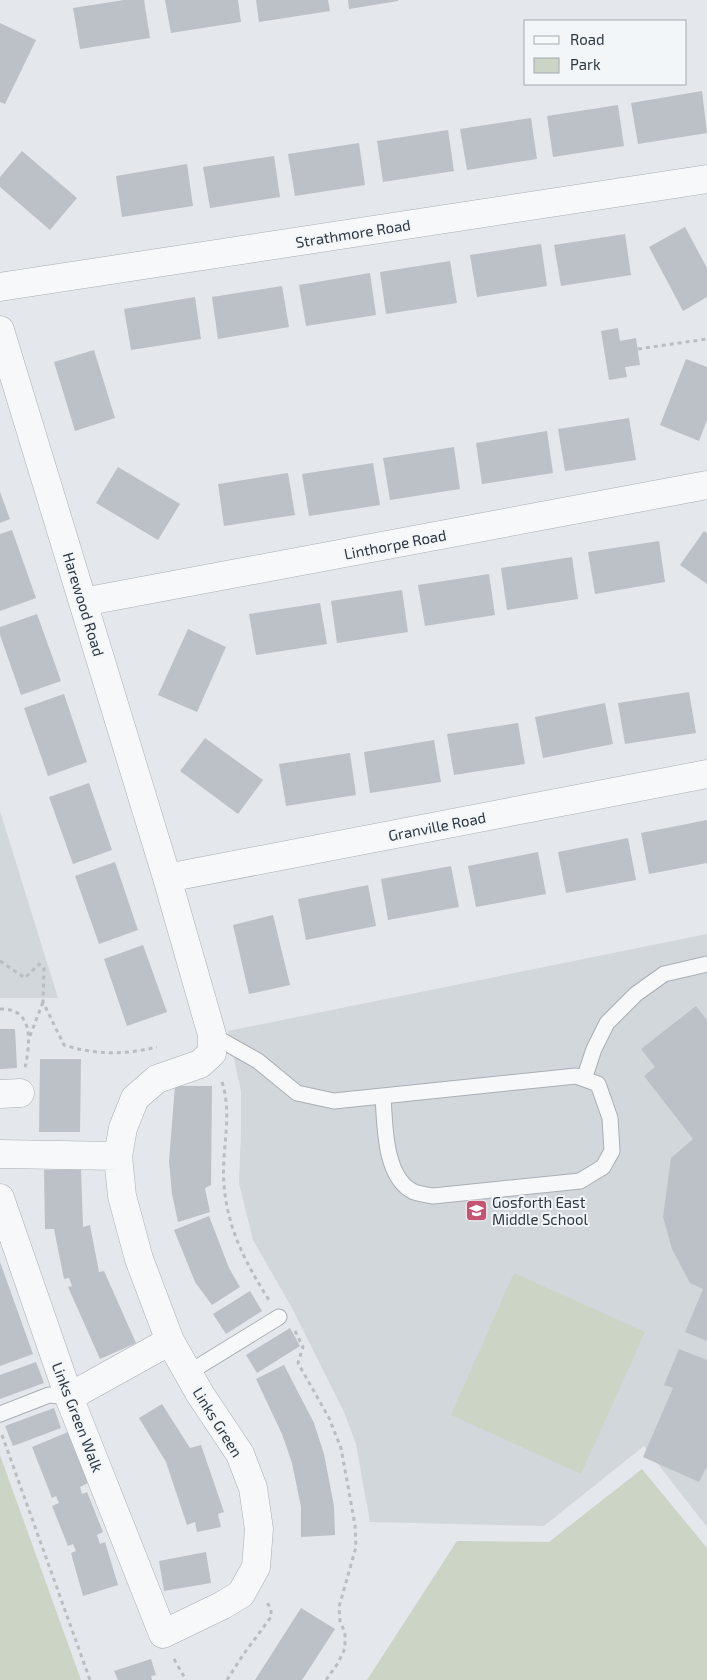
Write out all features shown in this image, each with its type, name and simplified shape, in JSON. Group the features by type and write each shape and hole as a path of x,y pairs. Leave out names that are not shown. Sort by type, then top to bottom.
{"street":[{"name":"Strathmore Road","path":"0,287 707,179"},
{"name":"Harewood Road","path":"0,330 167,878 212,1044"},
{"name":"Linthorpe Road","path":"83,602 707,485"},
{"name":"Granville Road","path":"167,878 707,774"},
{"name":"Links Green","path":"212,1044 200,1064 157,1079 135,1098 123,1128 118,1156 122,1196 139,1259 170,1341 188,1373 240,1454 253,1488 259,1529 256,1566 241,1594"},
{"path":"0,1154 118,1156"},
{"name":"Links Green Walk","path":"0,1198 69,1397 163,1634 223,1605 241,1594"},
{"path":"69,1397 170,1341"}],"lane":[{"path":"584,1079 594,1049 607,1023 636,994 664,974 707,964"},
{"path":"212,1044 258,1061 297,1093 334,1102 383,1096 576,1076 598,1084 610,1118 612,1151 603,1167 580,1181 433,1196 414,1192 399,1178 388,1156 383,1096"},
{"path":"188,1373 279,1317"},
{"path":"0,1414 49,1395 69,1397"}],"path":[{"path":"638,349 707,339"},
{"path":"0,962 25,978 39,964 44,968 43,1002 29,1037"},
{"path":"43,1002 64,1045 82,1051 115,1054 159,1047"},
{"path":"0,1009 16,1012 24,1020 29,1037 29,1050 10,1094"},
{"path":"212,1044 225,1093 227,1131 224,1184 228,1216 239,1247 254,1277 279,1317 292,1327 303,1347 298,1363 329,1418 341,1448 355,1525 356,1547 339,1607 340,1621 345,1633 345,1648 338,1663 326,1680"},
{"path":"0,1429 90,1680"},
{"path":"227,1680 271,1617 271,1608 266,1602 241,1594"}],"shaded area":[{"path":"0,811 58,998 0,998"},
{"name":"Gosforth East Middle School","path":"707,934 707,1527 644,1446 544,1526 370,1522 356,1444 344,1412 292,1308 253,1240 239,1183 241,1091 228,1031"}],"green space":[{"path":"514,1273 645,1332 581,1474 451,1415"},
{"path":"0,1455 81,1680 0,1680"},
{"path":"642,1469 707,1548 707,1680 367,1680 457,1541 549,1542"}],"building":[{"path":"124,0 144,0 150,38 80,49 73,8"},
{"path":"165,0 238,0 241,22 171,33"},
{"path":"256,0 328,0 330,11 259,22"},
{"path":"348,0 398,0 398,1 349,9"},
{"path":"0,23 36,40 5,104 0,102"},
{"path":"702,91 707,133 638,144 631,103"},
{"path":"618,105 624,146 553,157 547,116"},
{"path":"531,118 537,159 467,170 460,129"},
{"path":"448,130 454,171 383,182 377,141"},
{"path":"359,143 365,185 295,196 288,154"},
{"path":"22,151 77,198 50,230 0,187 0,177"},
{"path":"274,156 280,197 210,208 203,167"},
{"path":"187,164 193,206 122,217 116,176"},
{"path":"685,227 707,268 707,297 683,311 649,247"},
{"path":"625,234 631,275 561,286 554,245"},
{"path":"541,244 547,286 477,297 470,255"},
{"path":"450,261 457,303 386,314 380,272"},
{"path":"370,273 376,315 306,326 299,285"},
{"path":"282,286 289,327 218,339 212,297"},
{"path":"195,297 201,339 131,350 124,309"},
{"path":"618,328 620,341 636,338 640,365 625,367 627,377 609,380 601,331"},
{"path":"94,350 115,418 75,431 54,362"},
{"path":"686,359 707,367 707,420 699,441 660,425"},
{"path":"629,418 636,460 565,471 558,429"},
{"path":"547,431 553,473 482,484 476,443"},
{"path":"454,447 460,489 390,500 383,458"},
{"path":"373,463 380,505 309,516 302,474"},
{"path":"118,467 180,504 158,540 96,503"},
{"path":"288,473 295,515 224,526 218,484"},
{"path":"0,492 10,519 0,523"},
{"path":"12,530 36,598 0,611 0,534"},
{"path":"704,531 707,533 707,584 680,565"},
{"path":"659,541 665,582 595,594 588,552"},
{"path":"572,557 578,599 507,610 501,568"},
{"path":"489,574 495,615 425,626 418,585"},
{"path":"402,590 408,632 337,643 331,601"},
{"path":"320,603 327,644 256,655 249,614"},
{"path":"37,614 61,681 21,695 0,635 0,627"},
{"path":"188,629 226,647 197,712 158,695"},
{"path":"689,692 696,733 625,744 618,703"},
{"path":"64,694 87,762 48,776 24,708"},
{"path":"605,703 613,744 543,758 535,717"},
{"path":"518,723 525,764 454,775 447,734"},
{"path":"205,738 263,780 238,814 180,771"},
{"path":"434,740 441,782 370,793 364,752"},
{"path":"350,753 356,795 286,806 279,764"},
{"path":"89,783 112,850 73,864 49,797"},
{"path":"707,820 707,863 649,874 641,833"},
{"path":"628,838 636,880 566,893 558,852"},
{"path":"538,852 546,894 476,907 468,866"},
{"path":"115,862 138,930 99,944 75,876"},
{"path":"451,866 459,907 388,920 381,879"},
{"path":"368,885 376,926 306,940 298,899"},
{"path":"273,915 290,985 249,994 233,925"},
{"path":"143,945 167,1012 127,1026 104,959"},
{"path":"696,1006 707,1020 707,1341 685,1332 703,1289 690,1283 672,1249 663,1217 671,1158 693,1139 644,1076 655,1067 641,1049"},
{"path":"0,1029 15,1029 17,1068 0,1069"},
{"path":"40,1059 81,1059 80,1132 39,1132"},
{"path":"175,1086 212,1086 211,1185 205,1188 210,1212 178,1222 172,1194 169,1161"},
{"path":"81,1169 83,1227 90,1225 99,1272 104,1271 136,1343 100,1359 68,1287 72,1286 69,1278 64,1279 54,1229 45,1229 44,1170"},
{"path":"209,1216 229,1268 240,1287 212,1305 195,1282 174,1230"},
{"path":"0,1262 33,1354 0,1366"},
{"path":"250,1291 262,1311 226,1334 213,1314"},
{"path":"290,1328 300,1346 257,1373 246,1355"},
{"path":"679,1349 707,1360 707,1469 699,1482 643,1457 673,1388 664,1385"},
{"path":"36,1362 44,1383 0,1399 0,1375"},
{"path":"284,1365 314,1423 324,1454 334,1506 335,1535 301,1537 301,1507 292,1463 282,1434 256,1379"},
{"path":"162,1404 190,1448 201,1445 224,1512 218,1514 221,1527 197,1532 195,1522 187,1525 166,1462 139,1418"},
{"path":"54,1408 61,1428 13,1446 5,1426"},
{"path":"68,1432 88,1483 80,1487 82,1494 87,1492 103,1532 97,1535 100,1544 105,1542 118,1585 83,1596 71,1553 76,1551 73,1544 68,1546 52,1506 59,1503 56,1496 52,1498 32,1447"},
{"path":"206,1552 211,1583 164,1591 159,1561"},
{"path":"301,1608 335,1629 302,1680 255,1680"},
{"path":"151,1659 156,1675 151,1676 152,1680 118,1680 114,1671"}],"place":[{"name":"Gosforth East Middle School","path":"476,1211"}]}
